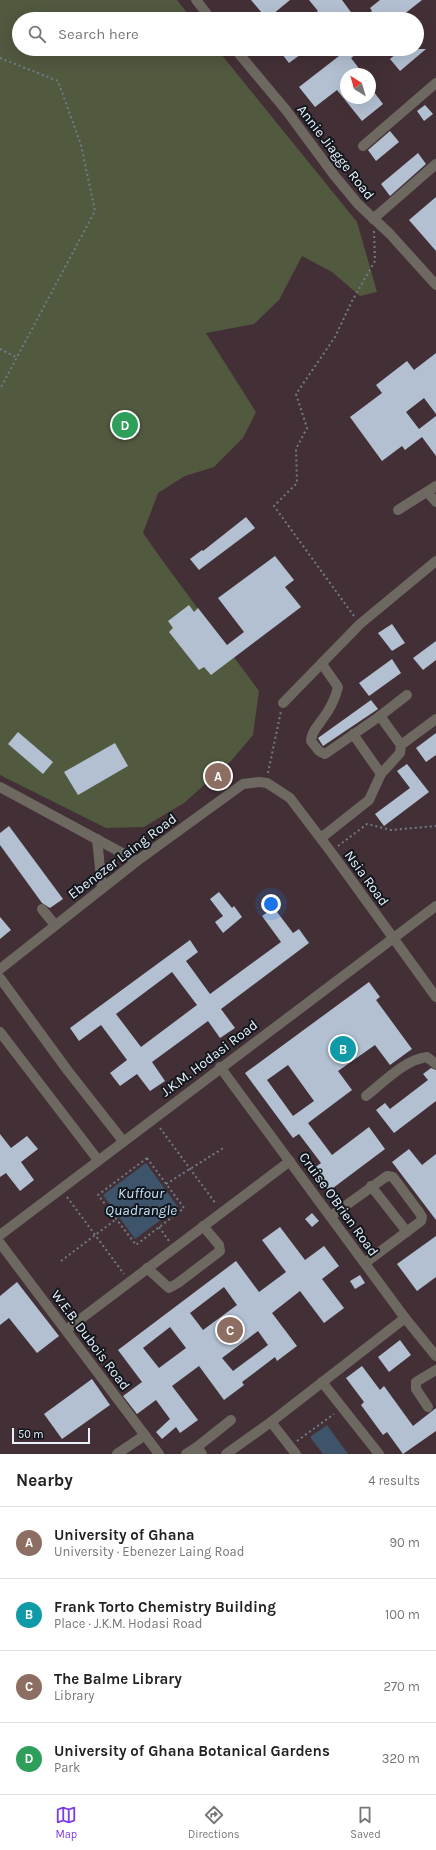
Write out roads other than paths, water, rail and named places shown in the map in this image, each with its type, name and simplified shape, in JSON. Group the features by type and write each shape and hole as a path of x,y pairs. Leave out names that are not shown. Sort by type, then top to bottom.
{"street":[{"path":"196,0 205,12"},
{"name":"Annie Jiagge Road","path":"241,56 286,110 334,175 373,219 390,234 436,286"},
{"path":"363,146 436,83"},
{"path":"373,219 436,164"},
{"path":"398,510 428,493 436,486"},
{"path":"428,493 436,502"},
{"path":"283,703 360,624 436,561"},
{"path":"322,664 338,687 335,698 321,722 312,732 311,741 319,751 325,754 380,716 407,695"},
{"path":"321,838 369,800 381,774 400,753 401,745 380,716"},
{"path":"401,745 436,719"},
{"path":"353,734 381,774"},
{"name":"Nsia Road","path":"267,783 290,798 321,838 436,997"},
{"name":"Ebenezer Laing Road","path":"0,969 137,861 243,784 267,783"},
{"path":"0,787 137,861"},
{"path":"97,840 102,888"},
{"name":"J.K.M. Hodasi Road","path":"0,1235 60,1188 436,906"},
{"path":"42,909 55,925"},
{"path":"0,978 68,1071 123,1141"},
{"path":"0,1032 98,1160"},
{"path":"366,1096 406,1065 420,1058 427,1057 436,1064"},
{"name":"Cruise O'Brien Road","path":"220,1068 405,1318 436,1356"},
{"path":"66,1330 290,1161"},
{"path":"330,1216 384,1177 393,1177 422,1217 422,1221 365,1263"},
{"path":"371,1186 407,1232"},
{"path":"147,1268 169,1288 178,1283 220,1251 219,1245 203,1226"},
{"name":"W.E.B. Dubois Road","path":"0,1243 159,1454"},
{"path":"226,1454 271,1422 405,1318"},
{"path":"428,1407 416,1389 416,1382 436,1370"},
{"path":"322,1382 379,1454"},
{"path":"186,1454 199,1450 231,1420"},
{"path":"271,1422 293,1450"},
{"path":"117,1454 145,1435"}],"water":[{"name":"Kuffour Quadrangle","path":"146,1163 178,1207 135,1239 103,1195"},
{"path":"327,1425 348,1454 323,1454 310,1437"}],"place":[{"name":"University of Ghana Botanical Gardens","path":"125,425"},
{"name":"University of Ghana","path":"218,776"},
{"name":"Frank Torto Chemistry Building","path":"343,1049"},
{"name":"The Balme Library","path":"230,1330"}]}
